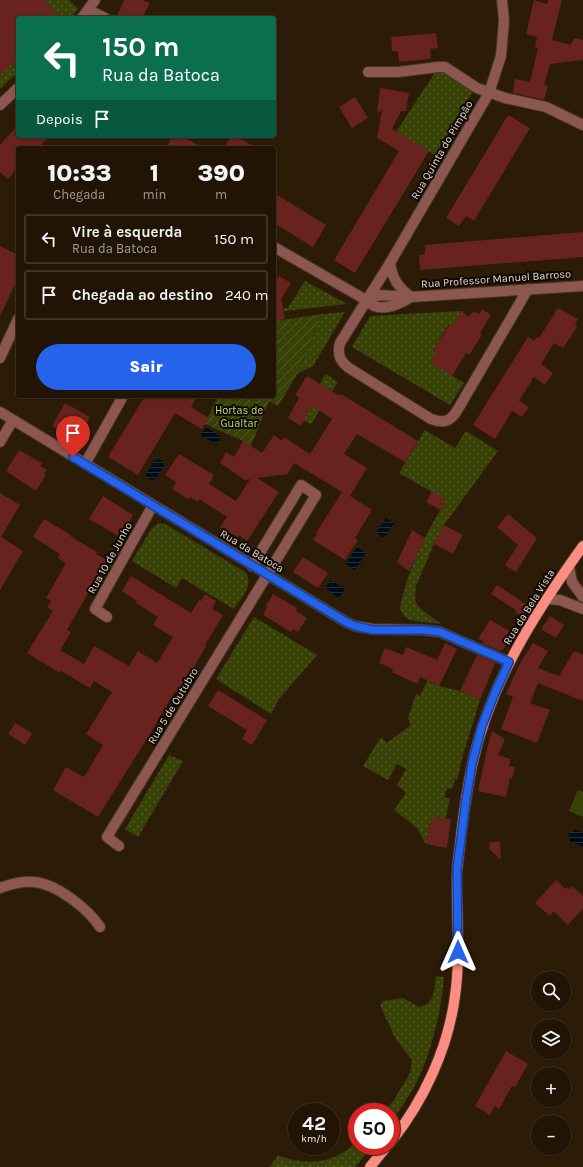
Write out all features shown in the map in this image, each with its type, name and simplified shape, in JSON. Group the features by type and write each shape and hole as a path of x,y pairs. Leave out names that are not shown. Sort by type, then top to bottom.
{"main road":[{"name":"Rua da Bela Vista","path":"400,1130 424,1093 440,1058 448,1033 455,996 457,974 457,869 472,764 482,726 509,662 529,627 583,546"},
{"path":"370,1167 380,1155"}],"street":[{"path":"84,16 95,0"},
{"name":"Rua Quinta do Pimpão","path":"502,0 504,20 501,56 489,93 390,263 340,343 338,351 339,358 343,364 349,368 431,419 438,422 447,421 454,416 528,289"},
{"path":"89,10 101,16"},
{"path":"368,72 398,72 438,67 445,68 468,83 489,93 546,107 583,125"},
{"path":"0,105 16,90"},
{"path":"276,248 366,300"},
{"name":"Rua Professor Manuel Barroso","path":"390,263 395,281 402,291 411,297"},
{"name":"Rua Professor Manuel Barroso","path":"366,300 380,296 411,297 583,286"},
{"path":"0,358 16,323"},
{"path":"85,464 122,398"},
{"name":"Rua da Batoca","path":"0,412 346,622 355,626 373,630 424,630 440,632 509,662"},
{"path":"0,442 13,420"},
{"path":"252,566 301,486 316,495 267,574"},
{"name":"Rua 10 de Junho","path":"107,617 95,609 153,506"},
{"path":"569,567 572,582 583,596"},
{"name":"Rua 5 de Outubro","path":"118,846 107,837 267,574"},
{"path":"547,599 560,600 583,609"},
{"path":"0,888 22,882 36,882 52,888 69,897 87,912 100,927"}],"green space":[{"path":"44,0 69,0 78,9 72,16 58,16"},
{"path":"16,60 16,74 0,89 0,75"},
{"path":"436,71 446,72 473,91 435,155 396,132"},
{"path":"305,281 347,304 284,311 283,308 288,308"},
{"path":"462,311 453,326 449,324 433,350 436,352 430,362 464,383 450,405 352,347 370,316"},
{"path":"345,312 313,366 298,373 322,314"},
{"name":"Hortas de Gualtar","path":"322,314 298,373 278,406 269,401 251,446 205,424 217,398 276,398 276,321"},
{"path":"326,374 338,382 311,424 299,417"},
{"path":"425,430 455,448 466,431 498,451 444,525 416,586 416,603 421,609 441,624 410,620 404,615 400,608 407,579 412,566 431,526 446,500 399,473"},
{"path":"158,523 165,524 245,572 248,577 248,586 234,609 182,578 176,588 132,561 152,528"},
{"path":"254,617 317,655 279,699 271,714 216,679"},
{"path":"431,673 429,682 460,691 480,700 457,780 455,779 452,789 447,788 444,797 450,799 445,819 431,818 426,844 417,828 394,810 406,793 397,785 406,769 397,764 388,780 363,766 381,737 387,743 411,725 408,718 416,694 420,696"},
{"path":"169,755 183,761 138,837 125,829"},
{"path":"578,790 583,792 583,817 569,811"},
{"path":"436,976 444,977 438,1020 430,1049 413,1089 400,1110 400,1103 392,1103 410,1073 412,1060 395,1038 380,1005 383,1001 403,998 419,1007 431,1000"},
{"path":"348,1149 348,1155 365,1155 355,1167 270,1167 278,1155 294,1160 310,1162 327,1160"}],"shaded area":[{"path":"206,427 221,437 217,445 201,435"},
{"path":"159,459 164,465 156,479 150,480 147,478 146,474 155,460"},
{"path":"386,518 394,523 384,538 376,533"},
{"path":"357,547 366,553 355,570 346,564"},
{"path":"330,580 345,589 339,598 325,588"},
{"path":"574,829 583,833 583,847 569,841 570,838 568,833 573,832"}],"building":[{"path":"0,0 44,0 58,16 16,16 16,60 0,75"},
{"path":"124,0 142,0 150,3 143,16 117,16"},
{"path":"534,0 547,4 548,0 562,0 552,40 571,45 574,38 583,40 583,60 550,64 544,85 548,86 544,100 513,93 515,79 530,82 538,48 535,47 537,37 526,34"},
{"path":"436,33 438,48 430,49 431,59 399,62 398,51 392,51 391,37"},
{"path":"380,88 409,93 406,111 401,111 392,129 429,151 355,273 334,260 399,151 377,138 382,110 377,113"},
{"path":"355,97 368,118 352,128 339,107"},
{"path":"508,115 530,128 474,221 466,216 459,226 446,218"},
{"path":"16,127 16,138 47,138 41,146 16,146 16,169 8,179 0,172 0,145"},
{"path":"172,138 185,138 200,146 167,146"},
{"path":"230,138 239,138 253,146 225,146"},
{"path":"276,194 326,225 313,247 276,224"},
{"path":"583,232 583,257 420,270 419,255 425,254 425,245"},
{"path":"0,246 16,254 16,282 0,316"},
{"path":"279,276 291,283 281,299 285,319 276,321 276,281"},
{"path":"558,308 578,319 575,325 577,327 563,348 554,343 541,364 553,373 545,385 534,377 519,401 529,407 522,417 512,411 495,439 473,425 528,337 534,341 537,337 539,338"},
{"path":"482,309 491,315 480,333 482,335 469,355 466,353 452,376 430,362 436,352 433,350 450,324 453,326 462,311 468,317 474,311 479,314"},
{"path":"307,376 340,396 341,394 418,441 405,462 357,434 344,454 367,468 350,496 372,510 355,538 358,540 345,560 313,540 342,492 294,463 288,474 257,478 279,492 247,541 239,535 238,537 220,527 227,517 199,499 198,502 190,497 188,499 172,489 176,482 165,475 179,454 214,475 209,484 236,501 250,479 245,480 220,463 226,452 234,457 243,441 262,453 274,435 282,441 284,437 310,454 332,419 312,406 301,426 288,418 299,398 295,395"},
{"path":"144,398 196,398 191,407 209,418 202,429 175,413 138,475 108,457"},
{"path":"65,403 90,417 77,441 52,426"},
{"path":"19,450 42,463 40,466 47,470 44,474 46,475 36,491 6,471"},
{"path":"432,491 446,500 440,510 426,502"},
{"path":"0,493 20,505 1,537 23,551 0,590"},
{"path":"103,496 133,515 120,537 89,519"},
{"path":"508,514 537,538 516,572 505,565 518,545 497,527"},
{"path":"44,519 71,535 70,536 97,552 96,554 107,560 67,630 71,632 60,650 84,664 94,646 129,666 138,651 157,663 173,637 153,625 158,617 136,603 137,601 122,591 131,576 191,613 199,600 201,601 205,594 216,601 212,609 223,615 188,677 177,693 175,691 98,817 53,790 66,767 84,777 103,745 86,734 112,692 94,681 90,688 61,671 60,673 27,653 53,611 47,607 51,601 46,598 66,563 58,558 60,554 33,537"},
{"path":"444,525 463,535 453,554 434,544"},
{"path":"412,530 425,538 409,571 397,562"},
{"path":"303,557 328,573 318,588 293,572"},
{"path":"497,585 530,607 523,617 515,612 516,610 491,594"},
{"path":"273,594 297,608 296,611 307,618 298,632 293,629 291,632 263,615"},
{"path":"550,616 564,625 556,638 541,629"},
{"path":"490,620 513,633 503,650 501,649 500,651 482,643 483,641 478,639"},
{"path":"445,643 457,649 439,686 420,677 417,684 392,672 393,669 379,663 385,648 403,655 406,647 437,660"},
{"path":"533,643 548,651 538,668 559,676 574,651 583,655 583,701 538,683 530,703 550,710 537,743 501,729 513,697 506,694 519,665"},
{"path":"477,655 495,663 480,700 460,691"},
{"path":"218,690 267,720 252,745 242,739 247,730 208,706"},
{"path":"15,723 32,733 25,745 8,734"},
{"path":"492,731 505,739 498,755 511,759 509,766 515,767 512,779 510,778 506,797 478,791"},
{"path":"431,818 451,819 447,848 426,844"},
{"path":"490,842 500,842 501,860 489,849"},
{"path":"556,880 566,889 568,887 570,889 572,886 583,896 583,909 568,925 553,911 550,916 535,903"},
{"path":"506,1051 528,1064 515,1087 512,1086 499,1109 495,1106 490,1115 475,1106"}],"route":[{"path":"73,457 346,622 355,626 373,630 424,630 440,632 509,662 482,726 472,764 457,869 458,952"}]}
